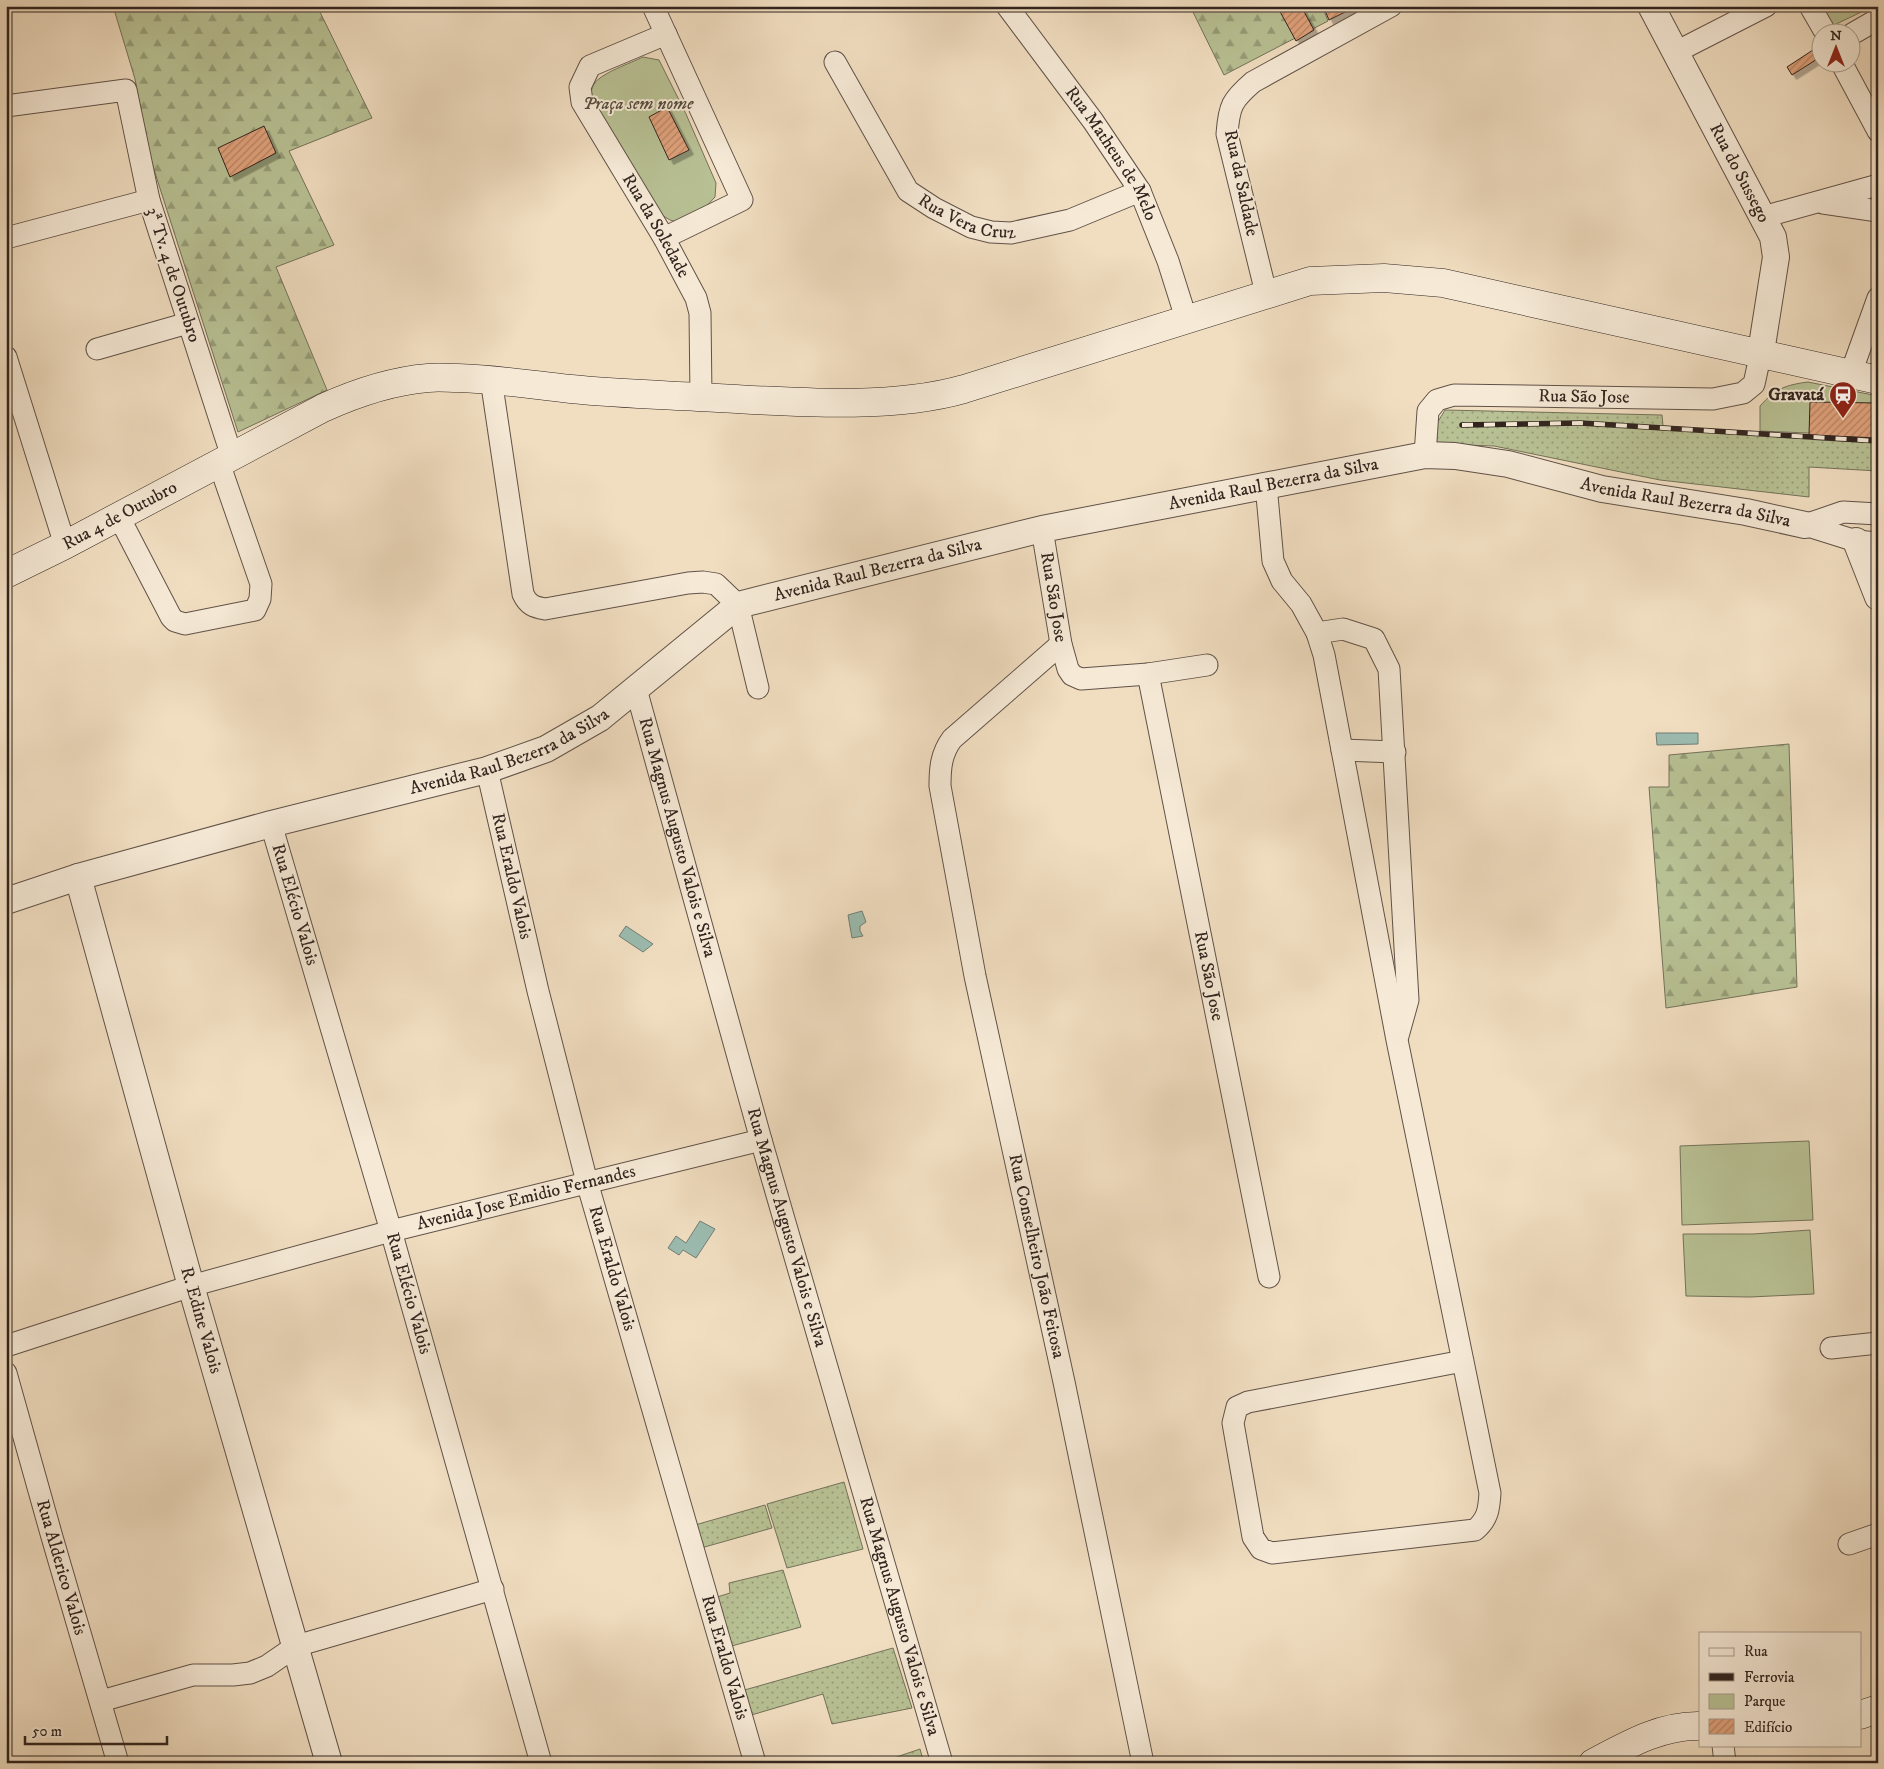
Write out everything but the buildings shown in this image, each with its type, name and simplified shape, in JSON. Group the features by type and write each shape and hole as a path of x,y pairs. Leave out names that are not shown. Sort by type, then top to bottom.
{"main road":[{"name":"Rua 4 de Outubro","path":"6,574 120,517 323,408 364,392 406,380 430,377 491,379 572,389 794,402 913,399 945,394 1310,280 1384,278 1443,283 1761,352 1878,380"},
{"path":"1862,1714 1878,1709"},
{"path":"1593,1763 1640,1738 1666,1730 1699,1726"}],"street":[{"path":"653,6 742,200 664,238"},
{"name":"Rua Matheus de Melo","path":"1007,6 1093,122 1140,191 1168,261 1186,318"},
{"name":"Rua da Saldade","path":"1266,293 1227,134 1228,117 1237,96 1253,82 1391,6"},
{"name":"Rua do Sussego","path":"1651,6 1773,237 1776,257 1761,352"},
{"path":"1676,52 1766,6"},
{"path":"1810,6 1819,22"},
{"path":"1862,29 1878,20"},
{"name":"Rua da Soledade","path":"666,34 590,66 580,87 582,102 664,238 696,298 700,313 701,397"},
{"name":"Rua Vera Cruz","path":"835,62 908,191 934,208 971,227 991,232 1011,233 1070,220 1140,191"},
{"path":"1846,72 1878,130"},
{"name":"3ª Tv. 4 de Outubro","path":"6,106 126,90 149,200 188,323 261,584 260,599 255,610 185,624 175,622 120,517"},
{"path":"1764,217 1878,185"},
{"path":"6,238 149,200"},
{"path":"1816,202 1878,211"},
{"path":"1851,373 1878,298"},
{"path":"97,348 188,323"},
{"name":"Rua São Jose","path":"1425,455 1428,410 1437,400 1454,395 1713,398 1743,393 1754,384 1761,352"},
{"path":"6,356 65,545"},
{"path":"491,379 523,594 526,602 533,607 545,609 674,585 703,582 716,584 738,605 758,688"},
{"name":"Avenida Raul Bezerra da Silva","path":"6,901 78,877 271,824 488,770 546,749 600,718 738,605 1042,529 1425,455 1455,456 1508,464 1602,489 1746,512 1805,525 1867,542"},
{"path":"1266,486 1273,561 1282,581 1301,604 1317,634 1324,655 1397,1040 1463,1361 1490,1493 1489,1512 1483,1523 1474,1530 1272,1553 1261,1549 1253,1537 1233,1423 1237,1407 1248,1402 1463,1361"},
{"path":"1843,512 1867,542 1878,597"},
{"name":"Avenida Raul Bezerra da Silva","path":"1805,525 1843,512 1878,514"},
{"name":"Rua São Jose","path":"1042,529 1061,644 1068,669 1072,675 1081,679 1148,674 1207,665"},
{"path":"1317,634 1343,629 1374,638 1390,669 1397,827 1408,1000 1397,1040"},
{"name":"Rua Conselheiro João Feitosa","path":"1061,644 952,739 945,749 940,767 940,786 976,976 1064,1382 1143,1763"},
{"name":"Rua São Jose","path":"1148,674 1269,1277"},
{"name":"Rua Magnus Augusto Valois e Silva","path":"636,689 761,1140 942,1763"},
{"path":"1342,750 1394,752"},
{"name":"Rua Eraldo Valois","path":"488,770 538,991 587,1182 755,1763"},
{"name":"Rua Elécio Valois","path":"271,824 391,1231 541,1763"},
{"name":"R. Edine Valois","path":"78,877 191,1286 329,1763"},
{"name":"Avenida Jose Emidio Fernandes","path":"6,1346 191,1286 391,1231 761,1140"},
{"path":"1831,1348 1878,1344"},
{"name":"Rua Alderico Valois","path":"6,1372 118,1763"},
{"path":"1849,1544 1878,1534"},
{"path":"101,1701 194,1676 233,1676 250,1673 267,1666 296,1646 493,1589"},
{"path":"1723,1746 1724,1763"}],"green space":[{"path":"113,6 317,6 372,118 289,151 334,245 276,267 327,390 238,432 149,154 135,79"},
{"path":"1190,6 1322,6 1328,21 1224,75"},
{"path":"1822,6 1874,6 1840,22 1830,22"},
{"name":"Praça sem nome","path":"643,57 659,60 686,114 716,183 715,197 700,213 680,223 670,220 655,211 592,99 592,88 598,80 609,72"},
{"path":"1808,382 1878,396 1878,436 1760,431 1760,406 1765,400 1781,389"},
{"path":"1445,410 1662,415 1663,426 1878,440 1878,471 1809,467 1809,497 1660,480 1494,446 1435,444 1433,430"},
{"path":"1789,744 1797,987 1666,1008 1649,787 1669,787 1669,755"},
{"path":"1809,1141 1813,1220 1682,1225 1680,1146"},
{"path":"1810,1230 1814,1294 1750,1297 1686,1296 1683,1234 1753,1234"},
{"path":"844,1482 863,1549 787,1568 767,1504"},
{"path":"765,1505 772,1528 701,1548 695,1525"},
{"path":"783,1570 801,1627 728,1647 714,1598 730,1593 729,1583"},
{"path":"893,1648 912,1708 832,1724 823,1694 748,1716 741,1691"},
{"path":"920,1749 924,1763 879,1763"}],"water":[{"path":"1656,733 1698,733 1698,744 1657,745"},
{"path":"862,911 866,922 860,926 863,936 852,938 848,915"},
{"path":"626,926 653,944 643,952 619,936"},
{"path":"700,1221 715,1229 696,1258 683,1250 679,1255 668,1248 676,1236 686,1243"}],"railway":[{"path":"1462,425 1580,423 1878,441"}],"place":[{"name":"Gravatá","path":"1843,419"}]}
